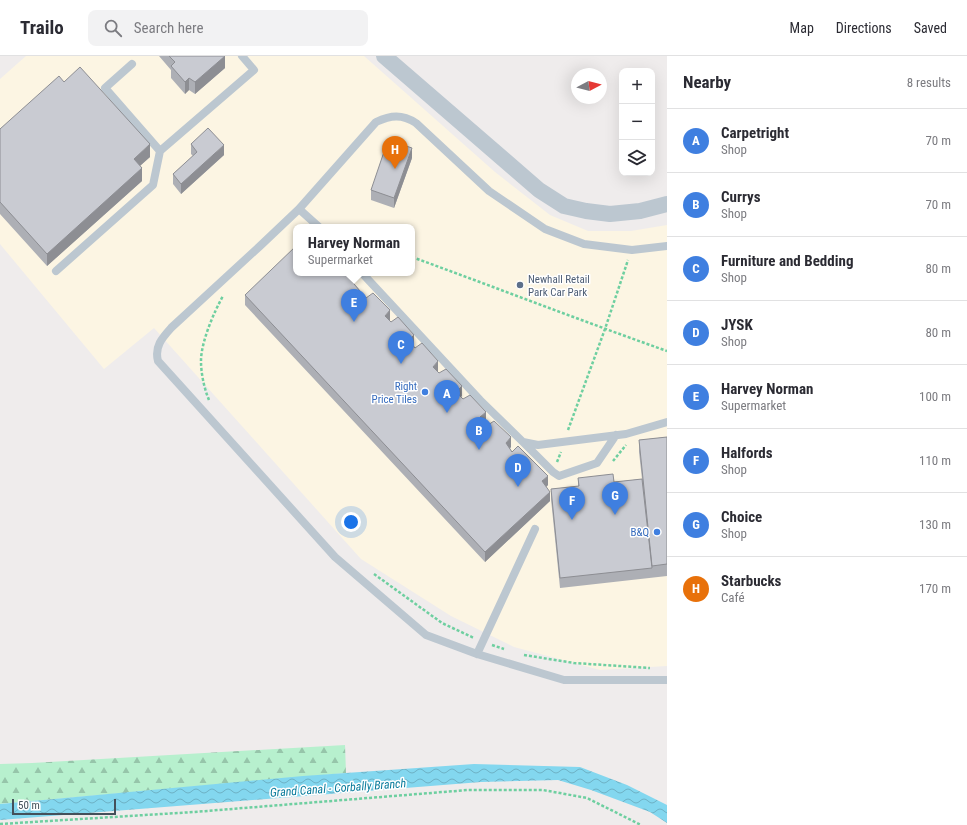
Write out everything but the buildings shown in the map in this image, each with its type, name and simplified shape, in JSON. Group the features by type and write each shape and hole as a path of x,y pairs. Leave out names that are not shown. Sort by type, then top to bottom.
{"street":[{"path":"384,56 539,190 564,206 610,214 640,211 667,204"}],"lane":[{"path":"56,271 153,185 160,151 254,70 242,56"},
{"path":"132,64 105,88 160,151"},
{"path":"667,246 632,250 584,244 544,229 489,191 416,123 396,115 386,117 376,122 299,209 172,327 160,341 156,355 158,361 335,557 426,635 477,654 564,680 667,680"},
{"path":"299,209 316,224"},
{"path":"365,276 480,400 553,472 559,476 597,463 616,436"},
{"path":"523,442 538,444 564,440 616,436 667,422"},
{"path":"477,654 536,529"}],"path":[{"path":"553,472 632,250"},
{"path":"415,258 667,351"},
{"path":"211,404 205,390 201,361 212,320"},
{"path":"372,573 442,623 483,642 511,652"},
{"path":"518,654 574,663 652,668"},
{"path":"0,824 194,812 468,790 543,790 587,798 641,825"}],"shaded area":[{"path":"26,56 364,56 495,172 550,215 588,231 631,231 667,225 667,666 600,670 514,647 451,616 361,559 154,328 104,369 0,244 0,79"}],"green space":[{"path":"345,745 346,773 0,804 0,764"}],"water":[{"name":"Grand Canal - Corbally Branch","path":"474,764 580,767 627,785 667,805 667,823 650,812 591,790 558,780 481,782 0,820 0,804 303,776"}],"place":[{"name":"Starbucks","path":"395,169"},
{"name":"Newhall Retail Park Car Park","path":"520,285"},
{"name":"Harvey Norman","path":"354,322"},
{"name":"Furniture and Bedding","path":"401,364"},
{"name":"Right Price Tiles","path":"425,392"},
{"name":"Carpetright","path":"447,413"},
{"name":"Currys","path":"479,450"},
{"name":"JYSK","path":"518,487"},
{"name":"Choice","path":"615,515"},
{"name":"Halfords","path":"572,520"},
{"name":"B&Q","path":"657,532"}]}
